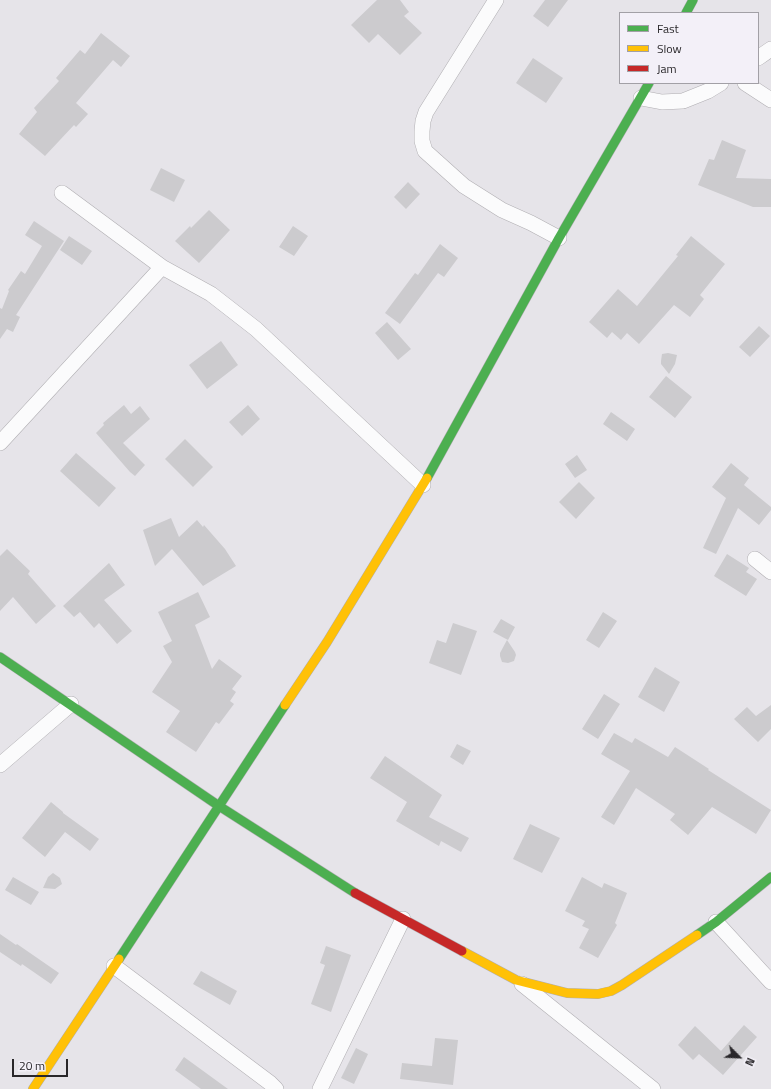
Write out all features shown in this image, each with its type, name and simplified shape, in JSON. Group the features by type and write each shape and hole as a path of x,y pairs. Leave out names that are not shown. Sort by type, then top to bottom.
{"street":[{"path":"496,0 426,112 423,121 422,141 425,151 464,186 502,210 559,238"},
{"path":"687,12 693,0"},
{"path":"759,57 771,49"},
{"path":"33,1089 327,642 423,485 559,238 648,84"},
{"path":"641,98 662,102 683,101 708,91 719,84"},
{"path":"747,84 771,100"},
{"path":"62,192 162,267 211,294 256,329 423,485"},
{"path":"0,443 162,267"},
{"path":"755,559 771,572"},
{"path":"0,657 219,806 363,898 516,980 653,1089"},
{"path":"0,765 71,704"},
{"path":"516,980 567,993 598,994 611,991 716,922 771,877"},
{"path":"320,1089 403,919"},
{"path":"716,922 771,982"},
{"path":"114,966 276,1089"}],"building":[{"path":"377,0 400,0 409,12 404,16 422,33 400,55 378,34 369,43 351,25"},
{"path":"545,0 568,0 548,27 533,16"},
{"path":"101,33 130,56 121,67 113,60 76,103 88,114 76,127 74,125 45,156 19,134 37,112 34,108 59,81 56,78 80,50 85,54"},
{"path":"533,58 563,78 546,103 516,83"},
{"path":"722,140 746,150 736,178 771,179 771,207 753,207 698,185 709,159 714,160"},
{"path":"161,168 185,180 174,202 150,190"},
{"path":"408,182 420,194 406,209 394,197"},
{"path":"209,210 230,230 199,263 175,241"},
{"path":"34,221 64,241 16,315 20,317 13,332 7,329 0,339 0,308 2,309 9,291 8,290 21,271 25,274 42,246 25,235"},
{"path":"293,226 308,236 294,256 279,247"},
{"path":"69,236 92,251 82,265 60,250"},
{"path":"691,236 725,264 700,295 704,299 690,317 674,305 639,344 627,333 621,340 612,332 607,338 589,322 618,289 637,306 678,256 676,255"},
{"path":"440,244 458,258 444,277 438,273 400,324 385,313 415,273 418,275"},
{"path":"387,322 411,349 398,360 375,333"},
{"path":"759,326 770,336 750,357 739,347"},
{"path":"221,341 238,365 207,389 189,365"},
{"path":"668,353 677,355 675,364 669,374 661,364 662,354"},
{"path":"666,376 692,397 675,418 649,397"},
{"path":"124,405 131,414 140,406 150,419 123,443 145,465 135,476 96,433 104,425 103,423"},
{"path":"248,405 260,419 242,436 229,422"},
{"path":"611,412 635,429 627,441 603,424"},
{"path":"185,439 213,467 193,487 165,459"},
{"path":"76,453 116,488 99,507 60,471"},
{"path":"577,455 587,470 575,478 565,464"},
{"path":"731,463 749,478 744,485 771,507 771,510 759,525 738,508 716,554 703,548 726,498 712,487"},
{"path":"579,482 595,498 576,519 559,502"},
{"path":"171,518 179,537 197,520 203,527 204,525 225,549 236,566 203,586 172,549 155,566 143,530"},
{"path":"7,549 30,571 28,574 56,606 36,624 13,597 0,611 0,556"},
{"path":"727,554 749,568 746,572 757,579 746,596 714,576"},
{"path":"109,563 125,585 104,600 132,631 117,644 99,623 94,628 80,612 74,617 63,606"},
{"path":"198,592 210,617 195,625 212,669 219,659 242,676 232,689 236,692 230,701 234,704 219,724 216,722 196,752 166,732 180,711 152,692 172,662 163,646 172,641 158,612"},
{"path":"603,612 617,621 599,648 586,640"},
{"path":"501,619 515,627 508,640 493,632"},
{"path":"453,623 477,631 461,675 429,663 437,640 446,643"},
{"path":"507,640 516,655 514,661 508,663 502,662 500,656 500,653"},
{"path":"655,667 680,682 664,712 638,697"},
{"path":"604,694 620,704 598,739 582,729"},
{"path":"771,705 771,729 758,742 734,719 747,707 756,716"},
{"path":"614,733 632,743 635,738 668,757 675,747 771,810 756,834 712,807 688,835 670,820 675,814 636,788 614,825 601,817 630,771 601,754"},
{"path":"457,744 471,751 463,765 450,757"},
{"path":"385,756 442,795 429,817 469,838 461,852 441,841 439,846 396,821 407,802 370,778"},
{"path":"51,802 63,813 99,839 90,851 65,832 45,857 22,838"},
{"path":"530,824 560,838 542,873 513,859"},
{"path":"53,873 60,878 62,884 55,889 43,888 48,877"},
{"path":"13,877 39,892 31,905 5,890"},
{"path":"582,877 602,888 604,883 627,893 615,923 617,925 598,958 579,948 589,929 582,926 585,921 565,911"},
{"path":"0,934 59,973 51,984 22,964 21,966 0,952"},
{"path":"326,946 351,955 331,1012 311,1004 325,965 320,963"},
{"path":"201,971 237,991 230,1005 193,984"},
{"path":"744,1025 757,1037 723,1075 699,1054 693,1060 678,1045 695,1026 721,1051"},
{"path":"435,1038 458,1040 453,1085 400,1079 402,1063 432,1066"},
{"path":"356,1048 368,1054 354,1084 341,1078"},
{"path":"184,1057 228,1089 201,1089 175,1070"}],"traffic: fast":[{"path":"687,12 693,0"},
{"path":"427,478 559,238 648,84"},
{"path":"0,657 219,806 355,893"},
{"path":"119,959 285,705"},
{"path":"697,935 716,922 771,877"}],"traffic: slow":[{"path":"285,705 327,642 427,478"},
{"path":"462,951 516,980 567,993 598,994 611,991 622,985 697,935"},
{"path":"33,1089 119,959"}],"traffic: jam":[{"path":"355,893 462,951"}]}
